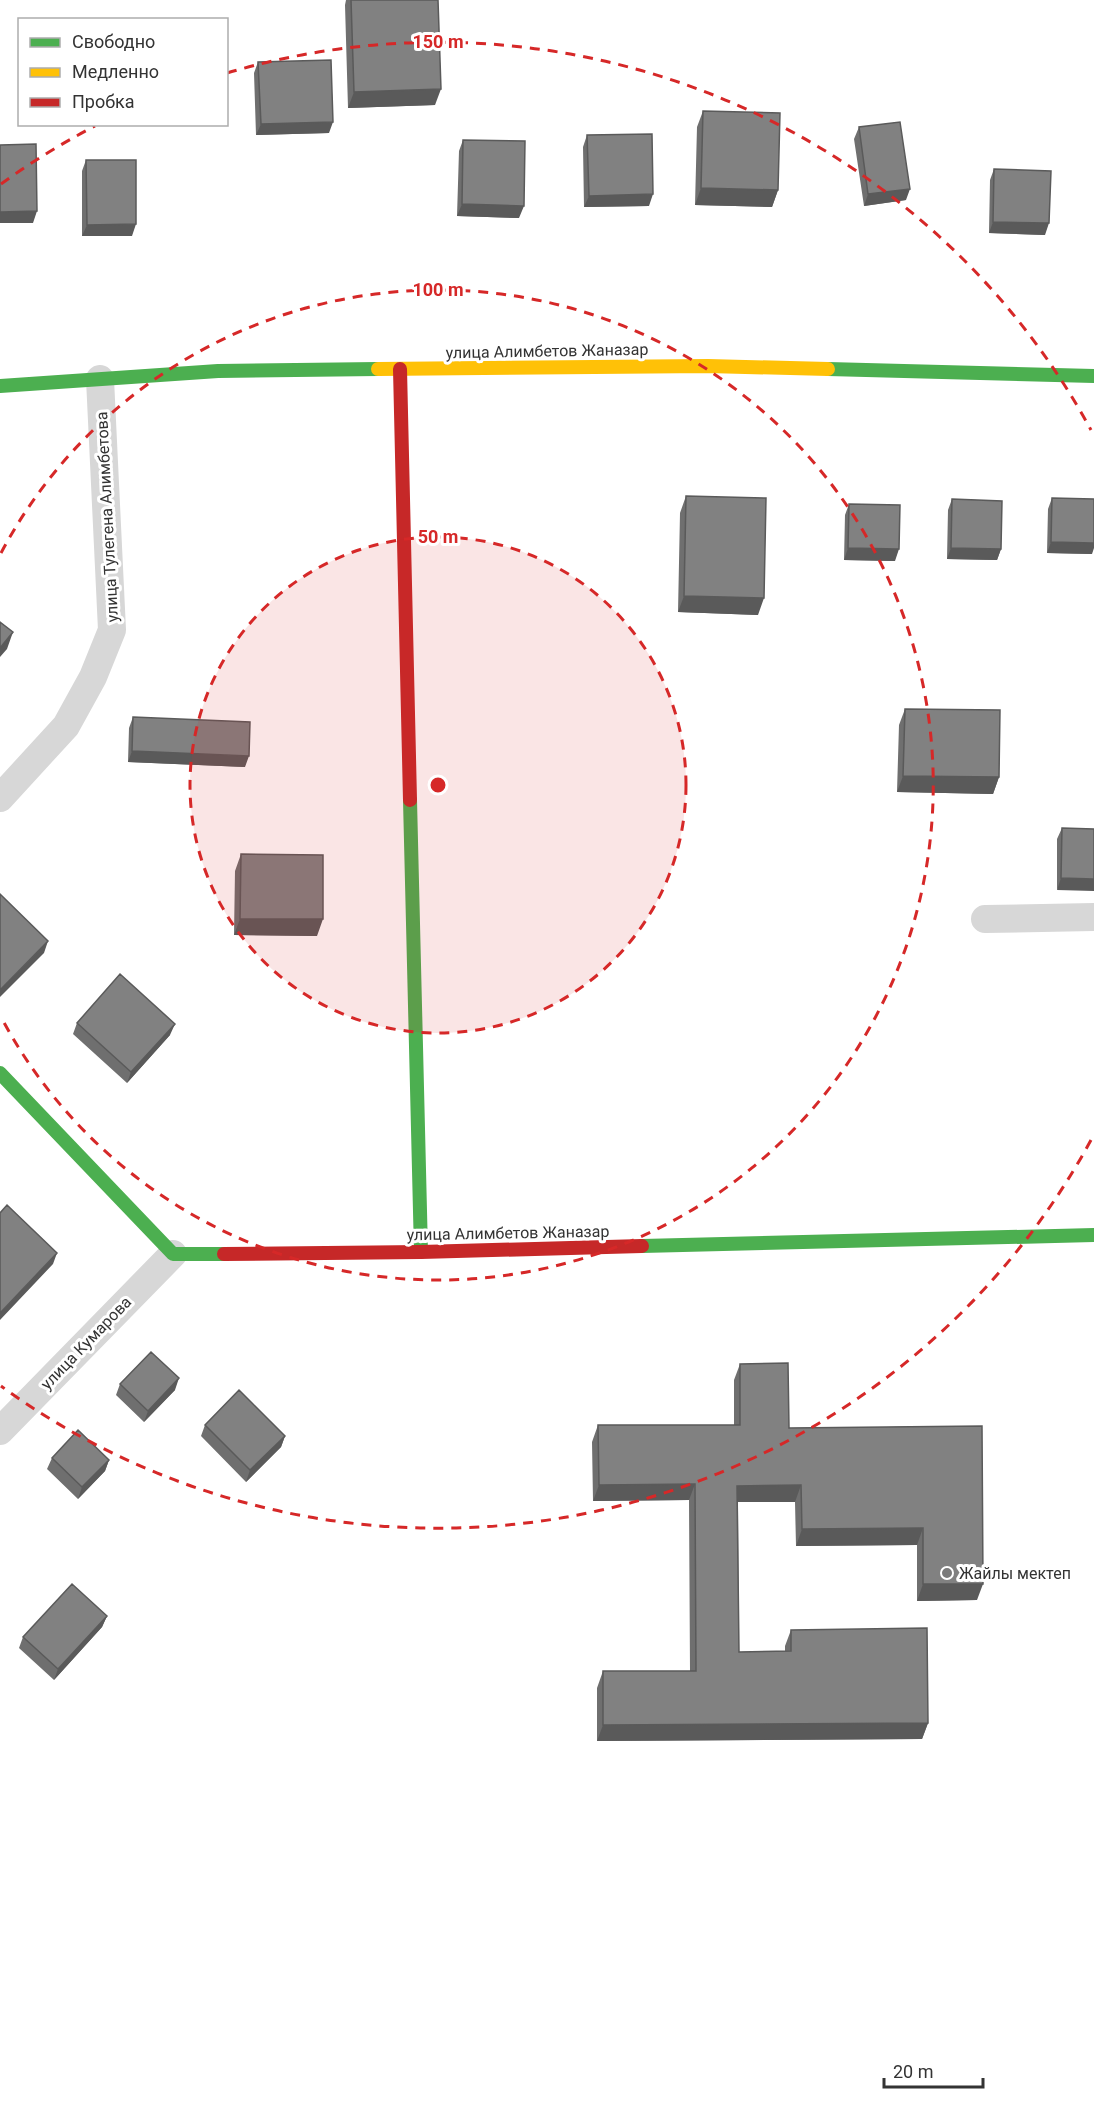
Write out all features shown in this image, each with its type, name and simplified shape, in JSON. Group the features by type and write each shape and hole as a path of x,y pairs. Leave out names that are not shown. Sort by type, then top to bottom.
{"street":[{"name":"улица Алимбетов Жаназар","path":"0,386 218,371 708,366 1094,376"},
{"path":"400,369 421,1252"},
{"name":"улица Тулегена Алимбетова","path":"0,798 66,726 93,677 112,630 100,379"},
{"path":"985,919 1094,917"},
{"path":"0,1073 173,1254"},
{"name":"улица Алимбетов Жаназар","path":"173,1254 421,1252 1094,1235"},
{"name":"улица Кумарова","path":"0,1431 173,1254"}],"building":[{"path":"351,0 438,0 441,89 354,92"},
{"path":"331,60 333,122 261,124 258,62"},
{"path":"703,111 780,113 778,190 701,188"},
{"path":"900,122 910,189 868,194 859,127"},
{"path":"652,134 653,194 589,196 587,135"},
{"path":"463,140 525,141 524,206 462,204"},
{"path":"36,144 37,211 0,212 0,145"},
{"path":"86,160 136,160 136,224 87,225"},
{"path":"994,169 1051,171 1049,223 993,222"},
{"path":"686,496 766,498 764,598 684,596"},
{"path":"1052,498 1094,499 1094,543 1051,542"},
{"path":"952,499 1002,501 1001,549 951,548"},
{"path":"849,504 900,505 899,549 848,548"},
{"path":"0,622 13,632 0,648"},
{"path":"905,709 1000,710 999,777 903,776"},
{"path":"133,717 250,722 249,756 132,751"},
{"path":"1062,828 1094,829 1094,879 1061,878"},
{"path":"241,854 323,855 323,919 240,919"},
{"path":"0,894 48,941 0,990"},
{"path":"120,974 175,1024 131,1072 77,1023"},
{"path":"7,1205 57,1253 0,1313 0,1213"},
{"path":"151,1352 179,1378 148,1411 120,1384"},
{"name":"Жайлы мектеп","path":"788,1363 789,1428 982,1426 983,1584 923,1584 923,1528 802,1529 801,1485 737,1486 739,1652 791,1651 791,1630 927,1628 928,1723 603,1725 603,1671 696,1671 695,1484 599,1485 598,1425 740,1425 740,1364"},
{"path":"239,1390 285,1436 250,1470 205,1425"},
{"path":"78,1430 109,1460 82,1487 52,1458"},
{"path":"72,1584 107,1616 58,1669 23,1637"}],"traffic: fast":[{"path":"0,386 218,371 378,369"},
{"path":"828,369 1094,376"},
{"path":"410,800 421,1252"},
{"path":"0,1073 173,1254 224,1254"},
{"path":"642,1246 1094,1235"}],"traffic: slow":[{"path":"378,369 708,366 828,369"}],"traffic: jam":[{"path":"400,369 410,800"},
{"path":"224,1254 642,1246"}],"place":[{"name":"Жайлы мектеп","path":"947,1573"}]}
